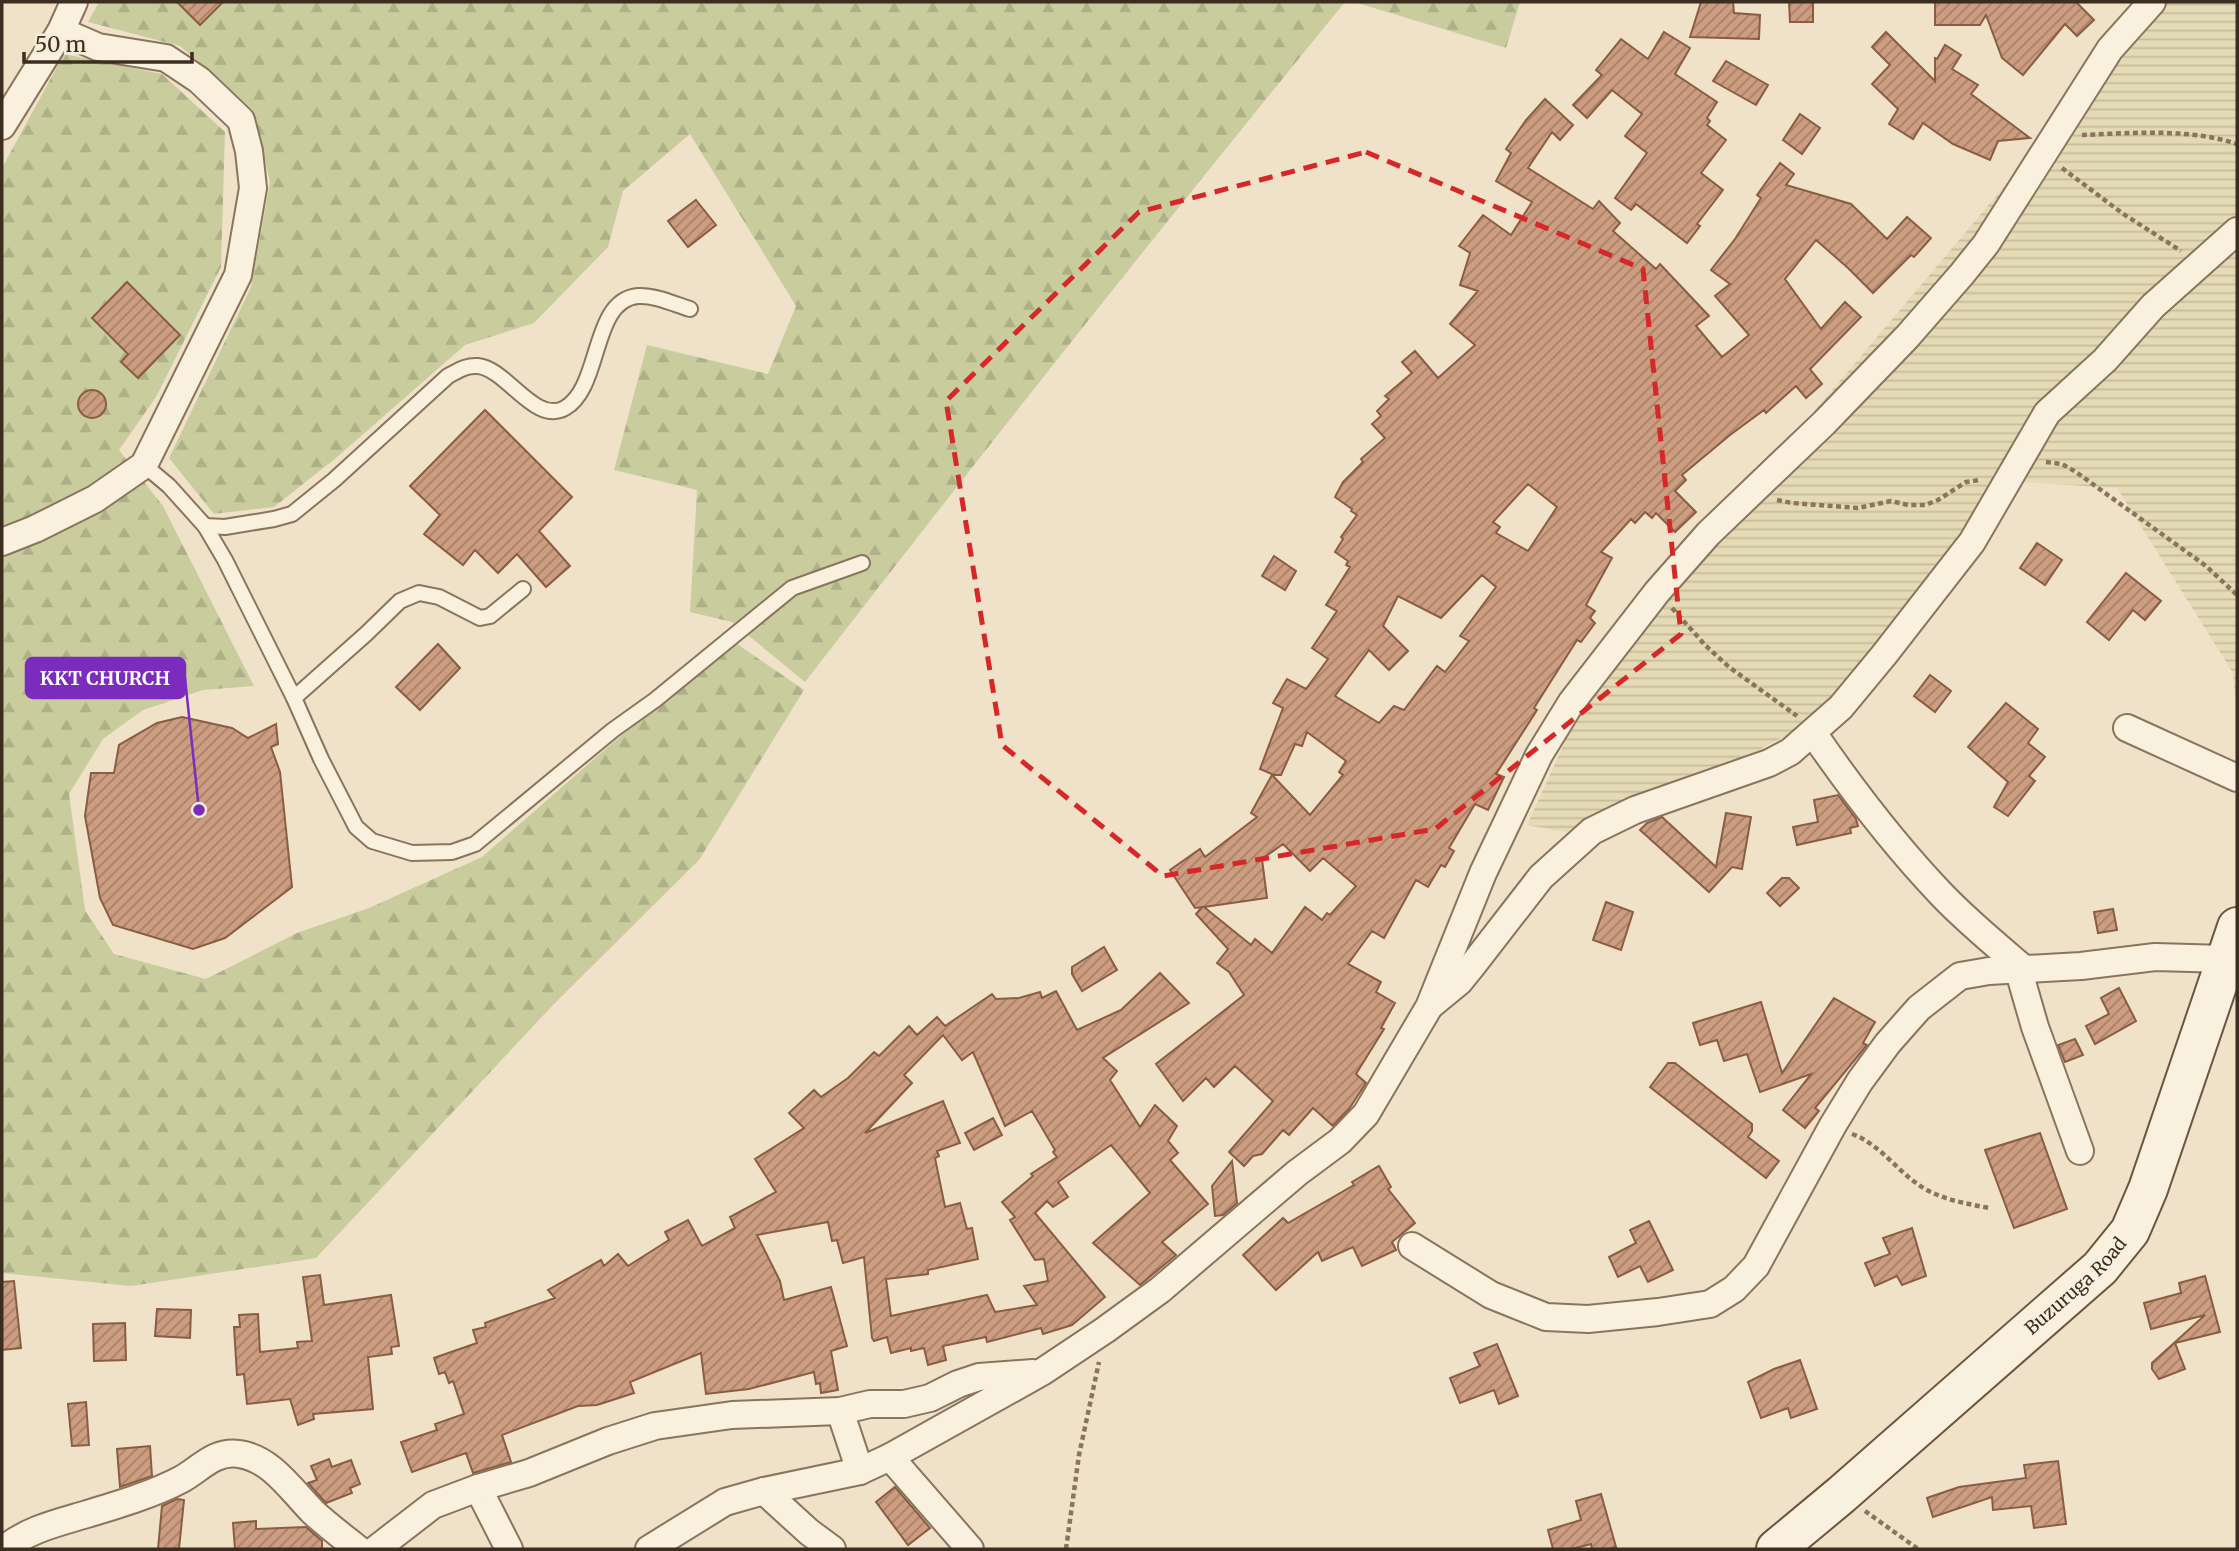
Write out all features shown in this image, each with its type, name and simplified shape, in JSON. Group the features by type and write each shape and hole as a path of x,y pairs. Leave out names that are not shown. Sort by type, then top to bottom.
{"main road":[{"name":"Buzuruga Road","path":"1776,1549 2100,1268 2130,1231 2230,961"}],"street":[{"path":"2,126 61,31 74,2"},
{"path":"649,1549 725,1502 860,1471 1042,1372 1160,1290 1297,1173 1340,1141 1366,1114 1429,1007 1483,873 1539,755 1571,703 1657,592 1708,534 1870,375 1962,274 1986,244 2110,49 2152,2"},
{"path":"2,542 35,529 94,499 144,465 238,275 253,188 250,151 241,120 199,80 166,58 98,47 61,31"},
{"path":"1429,1007 1465,974 1541,877 1592,831 1635,810 1769,763 1790,752 1815,732 1841,707 1972,542 2047,413 2105,360 2153,306 2237,232"},
{"path":"2127,728 2237,778"},
{"path":"1815,732 1846,782 1905,854 1945,898 2020,968 2035,1027 2080,1151"},
{"path":"1412,1246 1491,1295 1546,1317 1588,1319 1710,1304 1734,1289 1755,1266 1833,1125 1881,1052 1919,1008 1960,976 1989,971 2155,957 2230,961"},
{"path":"376,1549 433,1505 655,1426 732,1415 840,1411 870,1404 904,1404 930,1398 979,1377 1042,1372"},
{"path":"840,1411 860,1471"},
{"path":"4,1549 17,1538 47,1525 161,1488 183,1478 215,1457 238,1453 260,1462 284,1480 311,1510 359,1549"},
{"path":"890,1457 964,1548"},
{"path":"478,1488 509,1549"},
{"path":"764,1491 832,1549"}],"lane":[{"path":"205,526 225,527 292,514 334,480 448,376 464,367 480,366 504,380 543,410 553,412 563,409 572,403 586,382 609,316 623,301 637,296 690,309"},
{"path":"144,465 169,486 205,526 225,560 294,698 320,759 356,827 372,841 412,853 452,852 475,845 613,730 655,700 792,588 862,563"},
{"path":"294,698 400,601 419,593 439,597 480,618 491,616 523,589"}],"path":[{"path":"2202,265 2079,183 2056,163 2051,143 2169,134 2204,137 2237,144"},
{"path":"1753,492 1773,499 1810,505 1858,508 1891,500 1908,505 1925,505 1966,482 1992,478 2045,462 2062,464 2206,566 2237,595"},
{"path":"1657,592 1729,667 1815,732"},
{"path":"1833,1125 1866,1139 1929,1191 1964,1204 1989,1208"},
{"path":"1066,1549 1079,1455 1105,1330"},
{"path":"1841,1495 1918,1549"}],"highlighted area":[{"path":"1366,152 1643,269 1681,634 1435,829 1163,876 1002,745 946,401 1139,212"}],"shaded area":[{"path":"2160,2 2237,2 2237,721 2233,673 2117,488 2006,481 1857,698 1595,837 1527,825 1600,665"}],"green space":[{"path":"99,2 1345,2 1073,340 805,682 732,622 690,612 697,490 614,470 647,345 768,374 796,306 690,134 623,191 608,247 534,323 465,345 336,458 274,507 214,514 169,458 251,287 270,182 252,109 180,46 88,22"},
{"path":"1354,2 1520,2 1506,48"},
{"path":"64,54 162,74 225,132 221,267 156,397 119,450 163,506 254,686 203,690 143,710 103,739 69,794 85,910 114,954 206,979 297,933 369,908 482,857 733,641 804,690 699,860 553,1005 316,1258 131,1286 2,1273 2,168"}],"building":[{"path":"177,2 223,2 200,25"},
{"path":"1701,2 1733,2 1734,13 1760,15 1759,39 1690,37"},
{"path":"1789,2 1813,2 1813,22 1790,22"},
{"path":"1935,2 2076,2 2094,20 2077,36 2065,24 2023,75 2002,58 1986,15 1980,25 1935,25"},
{"path":"1664,32 1690,48 1675,74 1717,102 1707,118 1710,121 1707,125 1726,140 1701,173 1723,190 1697,224 1700,226 1687,243 1636,204 1631,210 1615,198 1647,153 1625,136 1642,114 1612,90 1587,118 1573,105 1602,75 1596,70 1621,39 1648,59"},
{"path":"1886,32 1935,81 1935,58 1937,59 1945,45 1961,55 1952,69 1978,85 1971,94 2030,138 1998,141 1990,160 1953,144 1923,123 1913,139 1889,124 1898,109 1872,84 1890,65 1872,47"},
{"path":"1726,61 1768,85 1756,105 1713,81"},
{"path":"1545,99 1573,125 1560,140 1552,132 1528,168 1593,209 1599,201 1620,223 1613,231 1656,269 1660,264 1709,316 1696,326 1722,357 1749,335 1715,296 1730,284 1711,270 1735,239 1761,198 1757,195 1780,163 1794,174 1786,185 1851,204 1887,239 1907,217 1931,238 1873,293 1816,240 1785,279 1821,329 1845,302 1861,317 1810,369 1822,384 1806,398 1796,386 1766,413 1764,410 1730,435 1682,475 1686,480 1675,491 1696,512 1675,532 1656,513 1652,518 1645,512 1635,523 1631,519 1601,552 1612,558 1586,605 1595,611 1590,618 1595,623 1581,642 1577,640 1496,774 1504,777 1488,810 1475,804 1449,848 1454,851 1445,867 1441,865 1428,887 1416,880 1384,938 1372,931 1348,964 1381,982 1376,992 1395,1003 1381,1028 1384,1029 1356,1074 1366,1083 1349,1109 1333,1126 1313,1108 1289,1135 1283,1130 1262,1154 1253,1156 1244,1166 1229,1152 1273,1101 1235,1066 1214,1087 1206,1078 1183,1101 1156,1064 1244,995 1229,972 1217,963 1228,949 1196,914 1202,907 1195,908 1170,870 1200,849 1205,857 1257,817 1251,813 1272,775 1310,815 1343,775 1339,772 1346,761 1307,732 1302,746 1295,744 1281,775 1260,769 1283,708 1273,703 1287,679 1306,689 1328,659 1312,648 1337,611 1326,605 1350,567 1346,565 1348,561 1335,552 1343,539 1341,537 1357,515 1335,497 1343,482 1363,462 1361,459 1385,438 1372,424 1381,416 1377,411 1389,399 1385,396 1412,373 1402,362 1415,351 1438,378 1475,345 1450,324 1478,291 1460,285 1470,253 1459,246 1483,215 1511,235 1532,202 1496,181 1511,153 1506,149","holes":["1528,484 1557,507 1528,551 1496,533 1500,527 1493,522","1482,575 1496,587 1460,636 1469,641 1445,672 1437,666 1404,710 1394,706 1379,723 1335,696 1369,650 1389,670 1408,651 1383,626 1398,596 1441,618","1283,844 1310,871 1323,858 1356,886 1330,915 1327,913 1322,920 1305,907 1272,953 1255,939 1251,945 1204,907 1267,898 1262,859"]},
{"path":"1800,114 1820,128 1802,154 1783,140"},
{"path":"696,200 716,225 688,247 668,221"},
{"path":"127,282 180,335 138,378 121,362 128,354 92,318"},
{"path":"92,390 102,394 106,404 102,414 92,418 82,414 78,404 82,394"},
{"path":"485,410 572,497 539,531 570,566 546,587 517,554 498,573 475,550 463,565 424,534 440,515 410,486"},
{"path":"2037,543 2062,560 2045,585 2020,568"},
{"path":"1274,556 1296,571 1285,590 1262,576"},
{"path":"2126,573 2161,601 2145,620 2133,610 2109,640 2087,622"},
{"path":"438,644 460,668 420,710 396,687"},
{"path":"1930,675 1951,691 1935,712 1914,696"},
{"path":"2006,703 2038,729 2028,743 2045,757 2029,776 2035,781 2008,816 1994,807 2008,782 1968,747"},
{"path":"182,717 232,728 248,738 276,724 278,744 271,747 280,772 292,887 225,938 193,949 113,925 100,898 85,816 91,773 114,773 119,745 157,723"},
{"path":"1838,795 1856,819 1858,826 1850,828 1851,833 1797,845 1793,827 1818,822 1814,800"},
{"path":"1726,813 1751,817 1742,869 1732,867 1709,892 1640,830 1647,823 1662,817 1716,867"},
{"path":"1782,878 1789,878 1799,888 1780,906 1767,893"},
{"path":"1606,902 1633,912 1621,950 1593,940"},
{"path":"2113,909 2117,930 2098,933 2094,912"},
{"path":"1104,947 1117,970 1082,991 1072,974 1072,967"},
{"path":"1160,973 1189,1003 1103,1058 1117,1071 1110,1080 1140,1127 1155,1105 1177,1126 1168,1141 1178,1153 1170,1160 1208,1204 1162,1242 1176,1255 1140,1285 1093,1243 1150,1193 1111,1145 1058,1182 1068,1197 1053,1207 1047,1201 1035,1213 1105,1297 1072,1325 1043,1334 1041,1328 987,1342 986,1337 943,1346 946,1360 928,1365 924,1348 891,1353 887,1337 874,1341 864,1257 843,1263 837,1240 832,1241 828,1222 757,1235 780,1281 784,1300 831,1287 847,1346 831,1351 838,1390 821,1393 820,1383 816,1384 814,1372 749,1389 706,1394 701,1353 630,1382 634,1393 597,1405 578,1406 502,1435 511,1462 473,1473 466,1453 412,1472 401,1442 437,1430 435,1424 464,1414 453,1381 449,1383 445,1372 439,1374 434,1358 477,1343 473,1330 486,1327 485,1323 555,1298 548,1290 601,1260 604,1266 618,1254 628,1266 669,1240 665,1232 688,1220 702,1246 735,1228 730,1217 776,1192 755,1159 804,1128 789,1113 814,1090 821,1097 848,1078 874,1052 879,1056 909,1026 917,1035 937,1017 945,1026 992,994 996,999 1019,998 1040,992 1042,998 1056,991 1077,1030 1121,1010","holes":["943,1035 962,1060 973,1052 1005,1126 1032,1111 1055,1150 1053,1152 1057,1157 1031,1174 1033,1176 1002,1202 1015,1217 1010,1220 1035,1260 1044,1259 1048,1281 1024,1286 1037,1305 995,1312 987,1295 891,1316 886,1279 928,1274 928,1270 978,1259 972,1228 967,1229 960,1203 945,1207 935,1158 939,1156 937,1151 960,1143 943,1101 865,1133 912,1083 904,1075"]},
{"path":"2119,988 2136,1021 2095,1044 2086,1026 2109,1014 2101,998"},
{"path":"1834,998 1875,1022 1863,1043 1867,1045 1815,1108 1819,1111 1805,1128 1783,1110 1811,1074 1760,1092 1747,1054 1724,1061 1717,1040 1700,1045 1693,1023 1761,1002 1782,1073"},
{"path":"2075,1039 2083,1055 2065,1062 2058,1045"},
{"path":"1668,1063 1675,1063 1752,1124 1748,1137 1779,1161 1766,1178 1650,1087"},
{"path":"993,1118 1002,1135 974,1150 965,1133"},
{"path":"2040,1133 2067,1209 2014,1228 1985,1150"},
{"path":"1232,1161 1237,1203 1223,1215 1215,1216 1212,1186"},
{"path":"1379,1166 1391,1187 1388,1189 1415,1223 1392,1242 1396,1250 1362,1266 1353,1247 1322,1261 1318,1252 1276,1290 1243,1255 1283,1218 1288,1223 1354,1185 1352,1182"},
{"path":"1649,1221 1673,1270 1648,1282 1640,1266 1618,1277 1609,1257 1636,1243 1630,1230"},
{"path":"1912,1228 1926,1276 1902,1285 1897,1276 1875,1286 1865,1263 1890,1254 1883,1238"},
{"path":"320,1275 324,1305 391,1295 399,1346 391,1347 392,1354 368,1357 373,1409 313,1414 314,1419 298,1425 290,1399 247,1404 244,1374 237,1375 234,1327 240,1327 239,1315 258,1314 260,1352 298,1348 297,1342 312,1341 303,1277"},
{"path":"2205,1276 2220,1332 2175,1343 2185,1369 2159,1379 2152,1369 2152,1363 2205,1315 2151,1329 2144,1303 2181,1293 2179,1283"},
{"path":"14,1281 21,1348 2,1350 2,1282"},
{"path":"157,1309 191,1310 190,1338 155,1336"},
{"path":"125,1323 126,1360 94,1361 93,1324"},
{"path":"1497,1344 1518,1396 1499,1404 1494,1390 1460,1403 1450,1378 1480,1366 1474,1353"},
{"path":"1800,1360 1817,1409 1791,1418 1788,1408 1761,1418 1748,1382"},
{"path":"86,1402 89,1445 72,1446 68,1404"},
{"path":"150,1446 152,1476 120,1487 117,1449"},
{"path":"329,1459 332,1467 351,1460 360,1484 350,1488 352,1493 326,1503 308,1483 317,1480 311,1466"},
{"path":"2058,1461 2066,1524 2034,1528 2031,1506 1993,1510 1992,1497 1933,1517 1927,1498 1959,1487 2026,1478 2024,1465"},
{"path":"895,1487 930,1528 908,1545 876,1502"},
{"path":"1601,1494 1616,1547 1592,1549 1591,1544 1572,1549 1553,1549 1548,1530 1581,1520 1576,1501"},
{"path":"177,1499 184,1500 179,1549 158,1549 162,1506"},
{"path":"256,1521 256,1529 306,1527 322,1541 322,1549 235,1549 233,1523"}],"place":[{"name":"KKT CHURCH","path":"199,810"}]}
